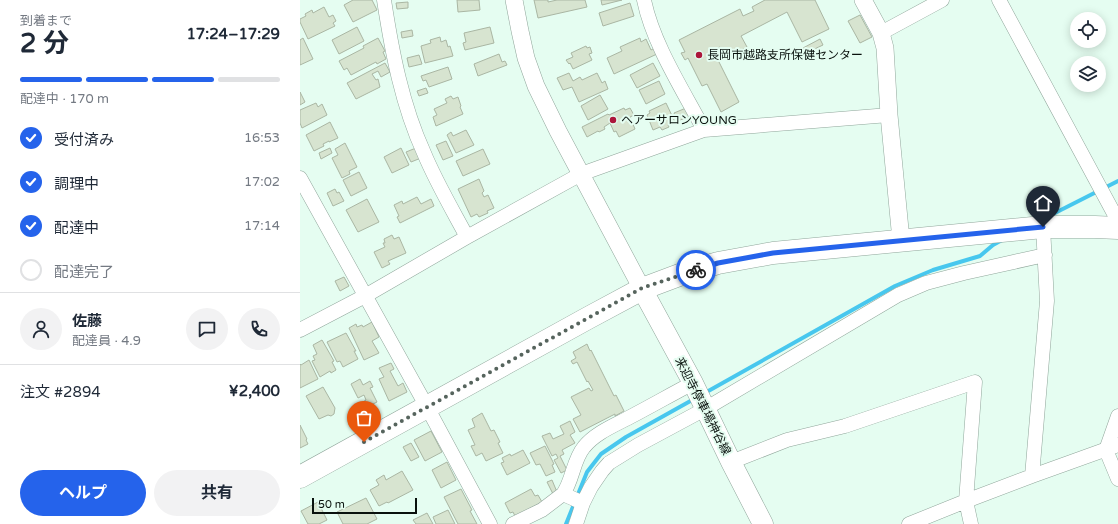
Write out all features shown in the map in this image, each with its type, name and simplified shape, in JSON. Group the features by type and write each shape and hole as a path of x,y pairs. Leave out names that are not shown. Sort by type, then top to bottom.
{"main road":[{"path":"300,477 642,288 718,263 773,253 1043,227 1118,228"},
{"name":"来迎寺停車場神谷線","path":"642,288 693,383 763,524"}],"street":[{"path":"384,0 393,53 406,104 423,152 467,237"},
{"path":"514,0 526,58 536,86 558,131 642,288"},
{"path":"644,0 654,31 666,58 704,130"},
{"path":"863,0 881,33 885,48 889,115 902,240"},
{"path":"881,33 942,0"},
{"path":"999,0 1118,221"},
{"path":"300,330 365,296 467,237 581,174 704,130 889,115"},
{"path":"300,178 304,193 365,296 490,524"},
{"path":"1032,476 1047,301 1043,227"},
{"path":"576,524 583,503 591,487 609,463 638,445 705,409 898,295 926,283 964,273 1045,256"},
{"path":"731,462 787,440 845,426 974,382 966,501 971,524"},
{"path":"513,524 542,510 562,494 567,488 579,454 594,438 614,425 693,383"},
{"path":"1118,416 1112,447 1118,479"},
{"path":"909,524 966,501 1112,447"},
{"path":"562,494 583,503"}],"building":[{"path":"353,0 372,0 377,10 353,22 344,5"},
{"path":"457,0 479,0 480,10 458,12"},
{"path":"534,0 548,0 548,2 557,0 585,0 587,7 538,18"},
{"path":"601,0 622,0 602,5"},
{"name":"長岡市越路支所保健センター","path":"765,0 815,0 829,29 802,42 787,12 741,36 747,47 726,58 720,47 713,50 739,102 721,112 707,84 702,86 688,58 685,60 681,53 685,52 679,40 740,9 743,16 754,11 752,7"},
{"path":"408,2 408,8 397,9 396,3"},
{"path":"630,3 634,16 603,26 599,13"},
{"path":"324,7 329,17 333,15 336,21 333,23 335,26 308,39 300,19 312,10 313,13"},
{"path":"860,15 872,37 860,43 848,21"},
{"path":"357,27 364,41 339,54 332,40"},
{"path":"490,27 494,43 465,50 463,43 466,42 464,33"},
{"path":"412,30 413,36 402,38 401,32"},
{"path":"440,37 441,42 446,40 448,47 450,46 453,56 425,63 421,46 431,43 430,40"},
{"path":"303,38 313,59 300,65 300,40"},
{"path":"378,38 385,51 383,52 386,59 377,64 376,62 351,75 347,68 344,70 339,61 364,48 363,46"},
{"path":"640,38 641,42 646,39 651,50 655,48 657,54 614,74 607,58 622,51 620,47"},
{"path":"820,39 823,45 806,53 803,48"},
{"path":"586,46 587,48 590,47 592,53 589,54 592,60 573,69 570,63 569,64 566,60 573,57 571,53"},
{"path":"499,54 502,62 505,61 507,65 478,76 474,64"},
{"path":"419,55 422,64 409,67 407,58"},
{"path":"385,63 390,72 381,77 378,71 372,74 376,80 378,79 380,87 356,99 347,83"},
{"path":"653,63 660,76 637,88 630,75"},
{"path":"448,67 452,79 429,87 426,80 423,81 421,76"},
{"path":"569,73 573,81 580,77 582,80 597,73 602,83 605,81 608,89 579,102 572,87 563,90 557,78"},
{"path":"659,81 665,94 646,104 639,90"},
{"path":"426,88 428,93 419,96 417,91"},
{"path":"300,92 305,102 300,105"},
{"path":"600,95 608,109 588,120 581,106"},
{"path":"451,96 453,99 458,97 463,114 436,126 433,117 437,115 434,109 447,103 445,99"},
{"path":"316,103 318,107 322,104 327,115 302,128 300,123 300,110"},
{"path":"666,103 675,122 662,130 660,127 653,130 647,115 650,113 649,111"},
{"name":"ヘアーサロンYOUNG","path":"624,108 625,110 630,108 634,115 630,117 635,129 619,137 616,131 614,132 610,123 604,127 605,129 587,137 582,127"},
{"path":"686,108 689,117 677,121 674,113"},
{"path":"330,122 338,138 323,144 324,146 314,151 306,135"},
{"path":"466,130 474,145 456,153 447,135 451,132 453,136"},
{"path":"446,141 453,156 443,160 436,145"},
{"path":"345,143 357,167 349,171 350,174 342,178 332,158 338,155 335,149"},
{"path":"330,148 332,153 321,159 319,153"},
{"path":"401,148 409,165 392,173 384,157"},
{"path":"416,148 421,158 411,162 406,152"},
{"path":"483,149 490,164 463,176 456,161"},
{"path":"359,172 367,188 351,196 343,180"},
{"path":"479,179 484,191 482,193 484,197 488,195 494,208 487,211 488,213 479,217 477,214 471,217 458,189"},
{"path":"335,189 337,193 339,192 344,201 333,206 327,193"},
{"path":"417,197 421,204 431,199 434,206 400,223 397,217 399,216 394,205 402,201 403,204"},
{"path":"367,199 379,222 358,232 346,210"},
{"path":"392,235 394,239 399,237 406,253 388,261 390,264 382,268 374,252 385,247 383,243 385,243 384,239"},
{"path":"344,277 349,286 340,291 335,281"},
{"path":"372,322 379,337 372,341 379,353 364,360 349,328 356,324 357,327 362,325 363,327"},
{"path":"346,333 356,351 354,351 358,359 343,367 340,361 337,362 327,342"},
{"path":"322,340 334,361 332,362 336,370 331,373 330,371 320,377 312,361 315,360 313,356 317,354 313,345"},
{"path":"587,344 614,396 616,395 624,411 580,432 573,419 581,415 571,397 589,388 591,391 593,390 588,381 587,382 577,362 573,364 571,361 576,358 573,352"},
{"path":"309,360 318,379 300,388 300,364 301,365"},
{"path":"391,363 394,369 390,371 398,386 403,383 407,392 389,401 379,379 384,377 379,368"},
{"path":"360,379 363,385 370,381 373,387 370,388 377,402 371,405 373,410 366,414 361,403 366,400 364,395 358,398 351,384"},
{"path":"323,387 335,408 334,414 319,419 306,396"},
{"path":"482,413 491,431 494,430 500,442 498,443 503,453 486,461 482,453 476,456 471,446 475,445 468,430 475,427 472,419"},
{"path":"570,421 575,432 570,435 575,443 562,450 564,454 560,456 567,470 561,473 554,460 558,458 556,454 552,456 542,436 550,433 553,439 564,434 560,426"},
{"path":"300,425 308,444 300,448"},
{"path":"431,431 442,452 425,461 414,440"},
{"path":"411,443 419,457 411,461 403,447"},
{"path":"545,446 554,464 552,465 555,472 546,476 540,464 536,465 530,453"},
{"path":"523,450 530,463 507,475 501,463 504,462 502,458 510,454 511,456"},
{"path":"447,462 456,480 441,488 432,470"},
{"path":"402,471 413,490 379,506 370,490 379,485 376,480 384,475 386,480"},
{"path":"552,480 557,492 553,494 547,482"},
{"path":"461,489 472,510 470,511 477,524 458,524 444,497"},
{"path":"531,489 535,496 538,495 542,502 515,516 513,512 510,513 505,503"},
{"path":"366,498 377,519 367,524 343,524 337,512"},
{"path":"318,502 327,520 319,524 308,524 301,511"},
{"path":"448,510 455,524 436,524 433,517"},
{"path":"427,513 433,524 416,524 413,520"}],"waterway":[{"path":"1045,218 1118,181"},
{"path":"703,394 895,286 933,270 980,256 993,245 1002,240"},
{"path":"566,524 587,472 601,454 626,437 694,399"}],"way so far":[{"path":"364,442 642,288 696,270"}],"place":[{"name":"長岡市越路支所保健センター","path":"699,55"},
{"name":"ヘアーサロンYOUNG","path":"613,120"}],"route":[{"path":"696,270 718,263 773,253 1043,227"}]}
